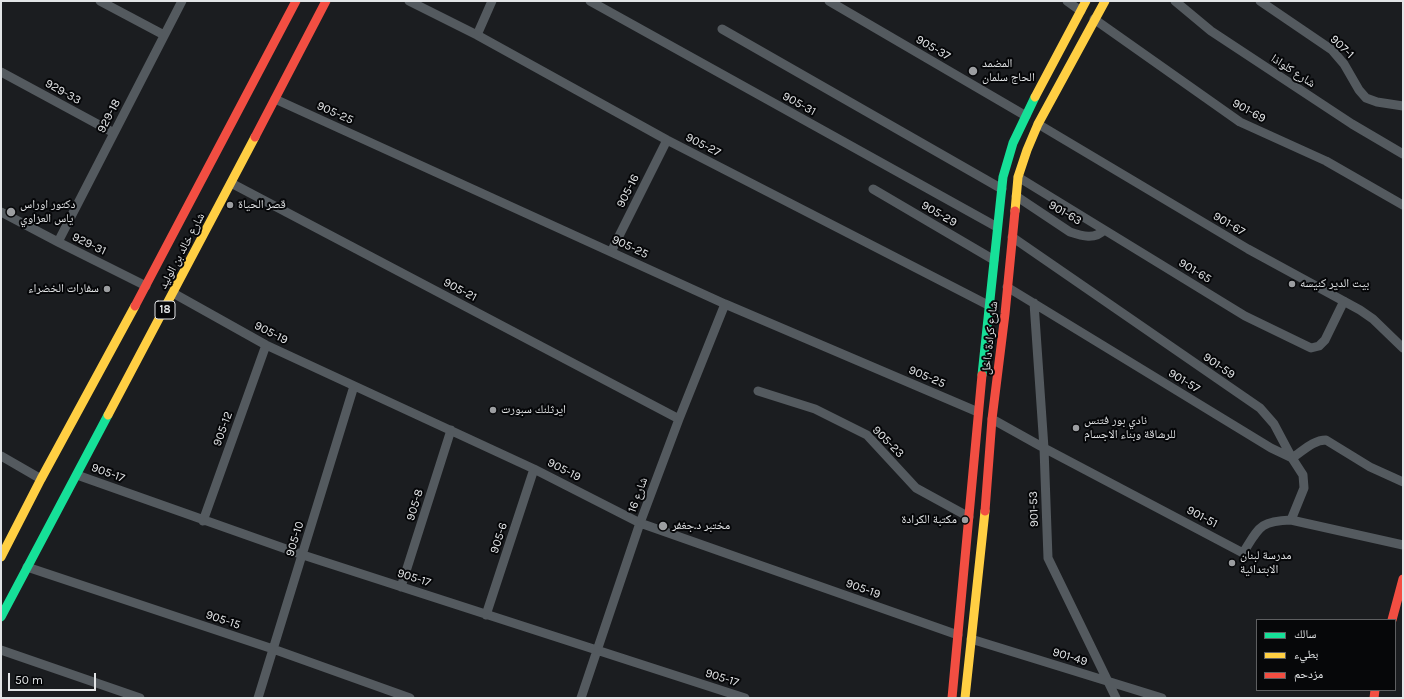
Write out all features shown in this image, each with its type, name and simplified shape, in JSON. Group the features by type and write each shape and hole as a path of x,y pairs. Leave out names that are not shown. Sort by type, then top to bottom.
{"main road":[{"name":"شارع خالد بن الوليد","path":"1,557 41,479 146,286 296,1"},
{"name":"شارع خالد بن الوليد","path":"1,617 174,293 326,1"},
{"name":"شارع كرادة داخل","path":"952,698 978,412 997,227 1005,171 1013,143 1086,1"},
{"name":"شارع كرادة داخل","path":"965,698 984,525 992,419 1008,286 1018,177 1038,124 1105,1"},
{"path":"1392,619 1403,579"}],"street":[{"path":"100,1 164,35"},
{"name":"929-18","path":"58,242 182,1"},
{"name":"905-27","path":"409,1 477,35 667,140 990,306"},
{"path":"477,35 492,1"},
{"name":"905-31","path":"590,1 997,227"},
{"name":"905-37","path":"829,1 1026,116"},
{"path":"1067,1 1081,11"},
{"name":"شارع كلواذا","path":"1175,1 1211,31 1352,124 1403,154"},
{"name":"907-1","path":"1260,1 1332,50 1344,64 1359,90 1366,98 1378,102 1403,106"},
{"name":"901-69","path":"1094,19 1240,122 1326,161 1403,205"},
{"path":"722,29 1002,189"},
{"name":"929-33","path":"1,72 114,133"},
{"name":"905-25","path":"275,99 725,304 978,412"},
{"name":"901-67","path":"1038,124 1248,249 1360,310 1373,319 1403,348"},
{"name":"905-16","path":"611,252 667,140"},
{"name":"901-65","path":"1018,177 1245,316 1311,348 1319,346 1325,340 1344,301"},
{"name":"905-21","path":"231,183 679,419"},
{"name":"905-29","path":"872,189 994,260"},
{"name":"901-63","path":"1016,196 1070,232 1077,235 1091,237 1099,235 1104,230"},
{"name":"929-31","path":"1,212 146,286"},
{"name":"901-59","path":"1012,237 1260,408 1274,424 1292,458"},
{"name":"901-57","path":"1008,286 1271,448 1292,458 1304,475 1304,488 1291,520"},
{"name":"905-19","path":"174,293 266,345 534,469 640,523 958,635"},
{"name":"901-53","path":"1034,303 1044,448 1048,558 1116,698"},
{"name":"شارع 16","path":"581,698 640,523 679,419 725,304"},
{"name":"905-12","path":"203,521 266,345"},
{"name":"905-10","path":"258,698 354,386"},
{"name":"905-23","path":"758,391 815,409 867,435 916,488 969,517"},
{"name":"901-51","path":"992,419 1243,553 1262,526 1275,521 1291,520 1403,545"},
{"name":"905-8","path":"402,587 451,430"},
{"path":"1292,458 1314,443 1320,440 1326,440 1370,468 1403,482"},
{"path":"1,456 41,479"},
{"name":"905-6","path":"486,615 534,469"},
{"name":"905-17","path":"77,475 302,555 745,698"},
{"name":"905-15","path":"27,567 410,698"},
{"name":"901-49","path":"971,639 1162,698"},
{"path":"1,650 140,698"}],"traffic: fast":[{"path":"982,375 1003,177 1013,143 1035,97"},
{"path":"1,617 108,415"}],"traffic: slow":[{"path":"1035,97 1086,1"},
{"path":"1015,211 1018,177 1038,124 1105,1"},
{"path":"108,415 255,137"},
{"path":"1,557 41,479 135,306"},
{"path":"965,698 985,511"}],"traffic: jam":[{"path":"135,306 296,1"},
{"path":"255,137 326,1"},
{"path":"985,511 992,419 1005,314 1015,211"},
{"path":"952,698 982,375"},
{"path":"1392,619 1403,579"},
{"path":"1374,698 1375,691"}],"place":[{"name":"المضمد الحاج سلمان","path":"973,71"},
{"name":"قصر الحياة","path":"230,205"},
{"name":"دكتور اوراس ياس العزاوي","path":"11,212"},
{"name":"بيت الدير كنيسه","path":"1292,284"},
{"name":"سفارات الخضراء","path":"107,289"},
{"name":"ايرثلنك سبورت","path":"493,410"},
{"name":"نادي بور فتنس للرشاقة وبناء الاجسام","path":"1076,428"},
{"name":"مكتبة الكرادة","path":"965,520"},
{"name":"مختبر د.جغفر","path":"663,526"},
{"name":"مدرسة لبنان الابتدائية","path":"1232,563"}]}
